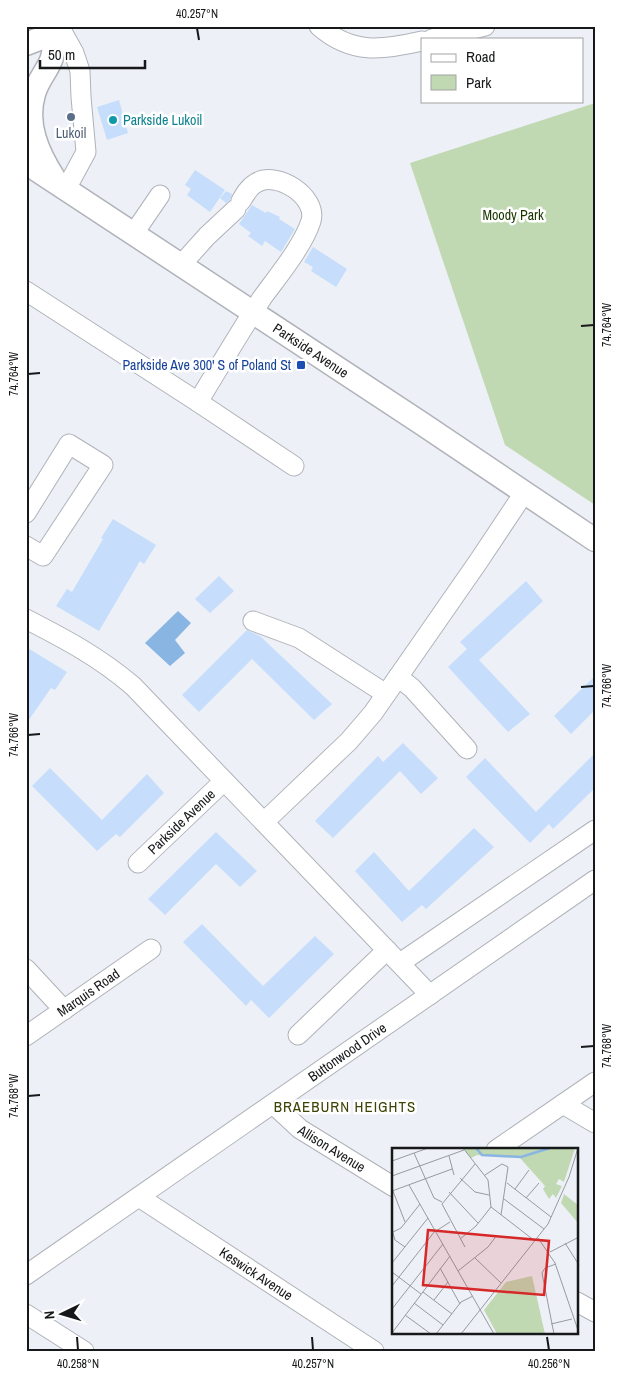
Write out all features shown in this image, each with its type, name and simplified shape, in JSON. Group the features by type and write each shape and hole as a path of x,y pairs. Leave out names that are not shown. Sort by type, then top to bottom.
{"main road":[{"path":"26,44 58,29"},
{"path":"58,29 50,63 34,94 32,116 34,138 42,159 61,186"},
{"name":"Parkside Avenue","path":"26,163 595,540"}],"street":[{"path":"319,26 327,34 342,42 358,47 392,48 421,41"},
{"path":"436,38 484,26"},
{"path":"26,56 58,29 74,53 80,71 86,152 61,186"},
{"path":"181,265 256,183 266,180 278,180 290,184 308,202 312,218 306,234 253,312 198,402"},
{"path":"134,234 160,195"},
{"path":"26,291 294,466"},
{"path":"26,514 69,444 104,465 43,556 26,546"},
{"path":"264,822 349,740 373,713 478,562 524,492"},
{"path":"26,619 86,651 111,667 133,686 430,995"},
{"path":"253,621 299,638 386,694"},
{"path":"398,677 412,688 467,749"},
{"name":"Parkside Avenue","path":"138,863 224,781"},
{"path":"298,1035 394,957 595,830"},
{"name":"Buttonwood Drive","path":"26,1275 595,880"},
{"name":"Marquis Road","path":"26,1036 152,949"},
{"path":"26,969 64,1010"},
{"path":"499,1148 595,1082"},
{"name":"Allison Avenue","path":"273,1104 300,1129 392,1186"},
{"path":"563,1104 595,1123"},
{"name":"Keswick Avenue","path":"139,1197 374,1351"},
{"path":"578,1303 595,1312"},
{"path":"26,1314 84,1351"}],"green space":[{"name":"Moody Park","path":"595,103 595,505 505,445 410,163"}],"water":[{"path":"178,611 191,623 175,640 185,653 170,666 145,643"}],"building":[{"name":"Parkside Lukoil","path":"119,100 128,133 107,140 97,107"},
{"path":"195,170 225,190 210,212 187,195 191,189 185,185"},
{"path":"226,191 232,194 230,200 226,203 220,198"},
{"path":"252,205 266,213 267,211 280,217 279,219 295,229 281,252 265,241 262,246 248,236 251,233 239,224"},
{"path":"313,247 347,269 336,287 311,271 313,267 304,262"},
{"path":"113,519 156,545 144,564 140,561 99,631 56,606 67,589 72,592"},
{"path":"219,576 234,591 210,613 195,599"},
{"path":"526,581 543,601 479,660 530,714 508,732 448,667 467,649 460,642"},
{"path":"247,630 260,636 332,704 314,720 252,659 199,712 182,695"},
{"path":"26,647 67,672 55,690 51,688 26,724"},
{"path":"595,676 595,710 571,734 554,716"},
{"path":"403,743 438,778 421,794 400,771 333,838 315,821 378,756 383,762"},
{"path":"595,753 595,788 553,829 549,824 530,843 466,777 485,758 536,812"},
{"path":"50,768 102,820 147,774 164,793 120,837 116,834 97,851 32,786"},
{"path":"474,828 494,847 426,909 422,905 402,922 355,871 374,852 409,891"},
{"path":"216,832 257,871 240,887 216,864 165,915 148,899"},
{"path":"202,924 263,986 315,936 334,954 269,1018 251,1000 246,1006 183,942"}],"place":[{"name":"Lukoil","path":"71,117"},
{"name":"Parkside Lukoil","path":"113,120"},
{"name":"Parkside Ave 300' S of Poland St","path":"301,365"}],"district":[{"name":"BRAEBURN HEIGHTS","path":"345,1107"}]}
